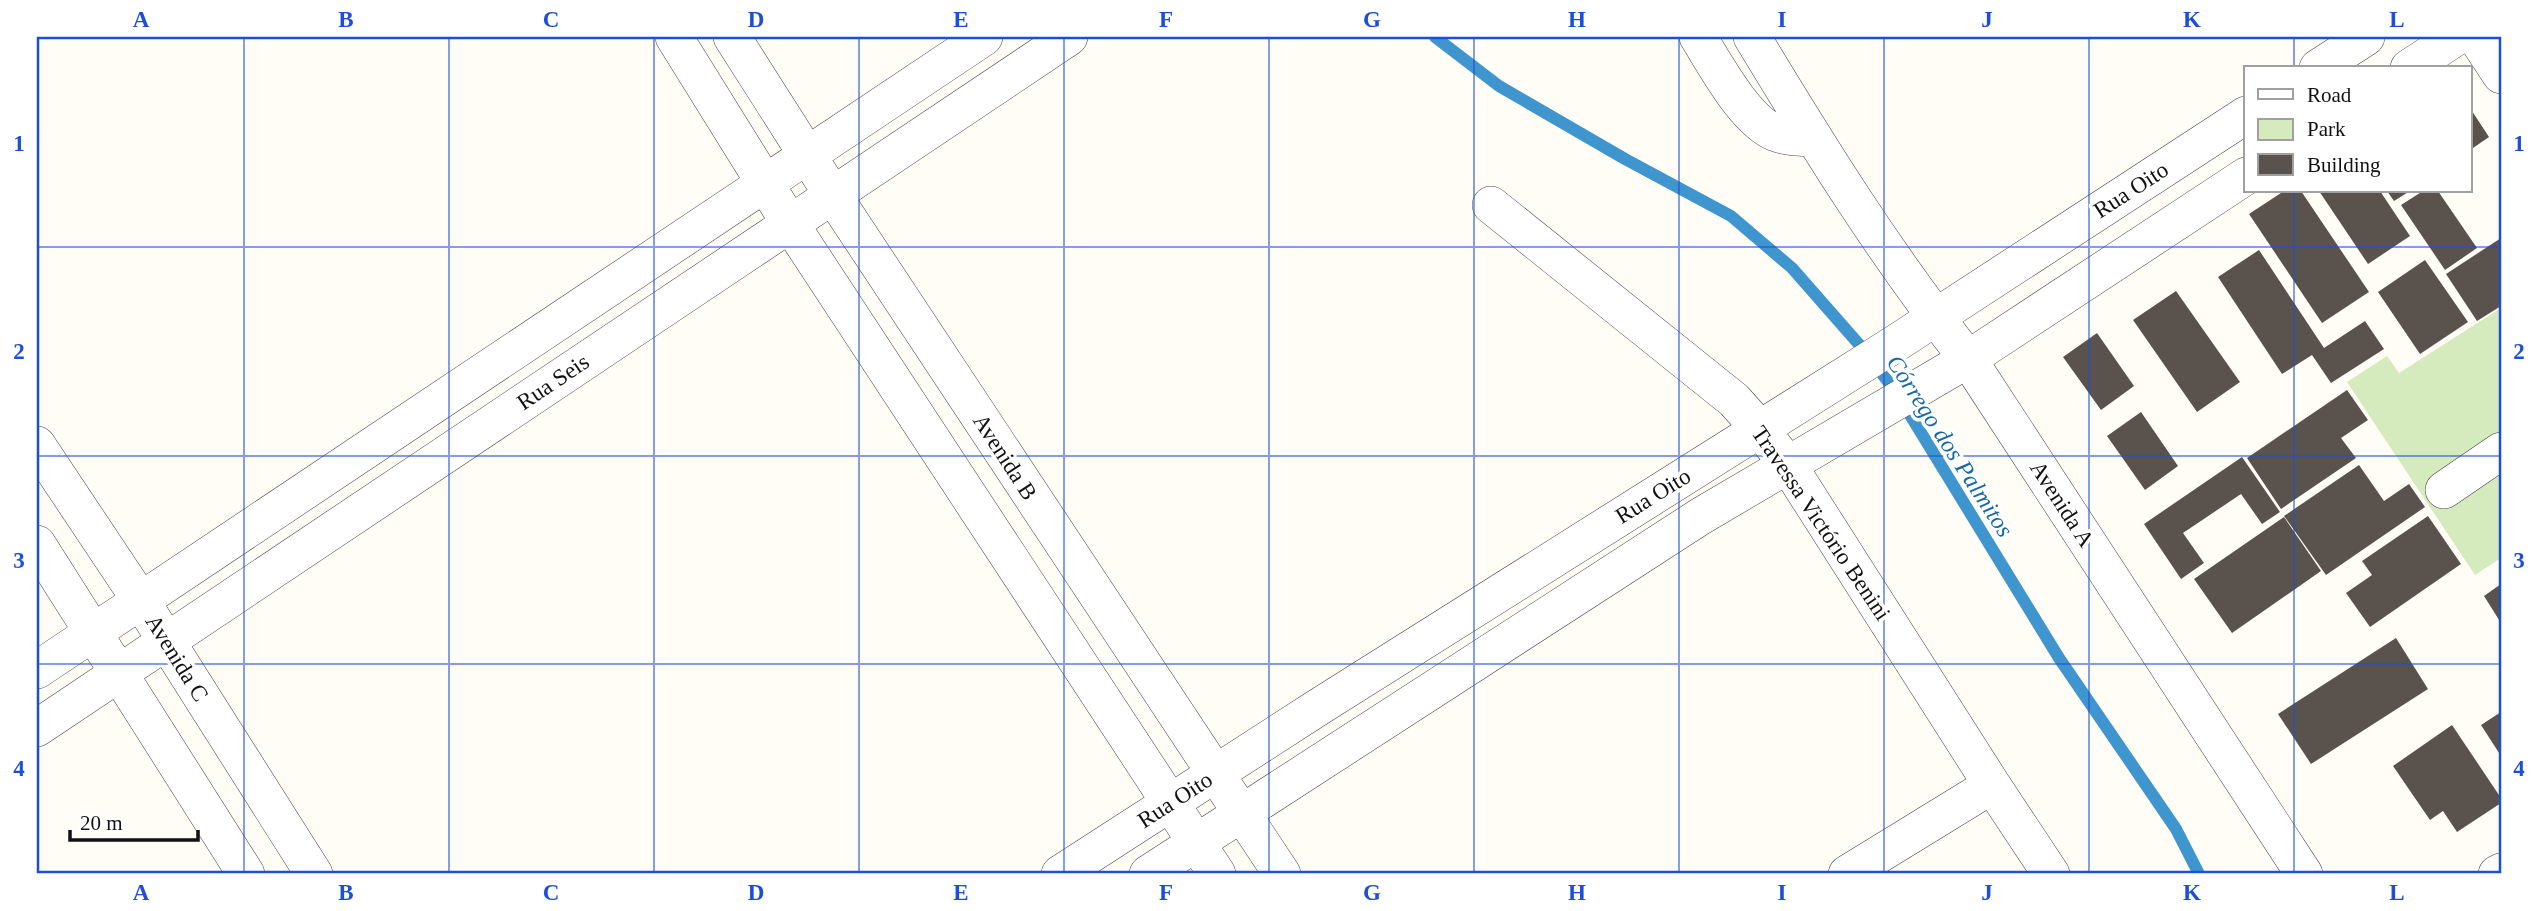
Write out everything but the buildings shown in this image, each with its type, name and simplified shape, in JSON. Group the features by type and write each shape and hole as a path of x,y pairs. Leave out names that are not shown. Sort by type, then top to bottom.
{"street":[{"path":"674,37 789,222 1217,874"},
{"name":"Avenida B","path":"732,37 806,155 1282,874"},
{"name":"Rua Seis","path":"37,670 984,37"},
{"name":"Rua Seis","path":"37,728 1069,37"},
{"path":"1698,37 1756,120 1773,133 1813,138"},
{"name":"Avenida A","path":"1752,37 1842,185 1935,318 1968,359 2304,874"},
{"path":"2321,66 2366,37"},
{"path":"2412,66 2456,37"},
{"path":"2476,37 2501,75"},
{"name":"Rua Oito","path":"1060,874 1890,347 2244,116"},
{"name":"Rua Oito","path":"1148,874 1690,523 1968,359 2244,177"},
{"name":"Travessa Victório Benini","path":"1491,205 1734,400 1760,429 1788,465 2051,874"},
{"name":"Avenida C","path":"37,445 141,601 314,874"},
{"path":"2444,489 2501,451"},
{"path":"37,544 246,874"},
{"path":"1847,874 1992,785"}],"green space":[{"path":"2501,308 2501,558 2475,575 2347,382 2387,356 2399,373"}],"waterway":[{"name":"Córrego dos Palmitos","path":"1435,37 1499,86 1731,216 1792,268 1864,350 1896,392 2059,658 2176,829 2199,874"}]}
